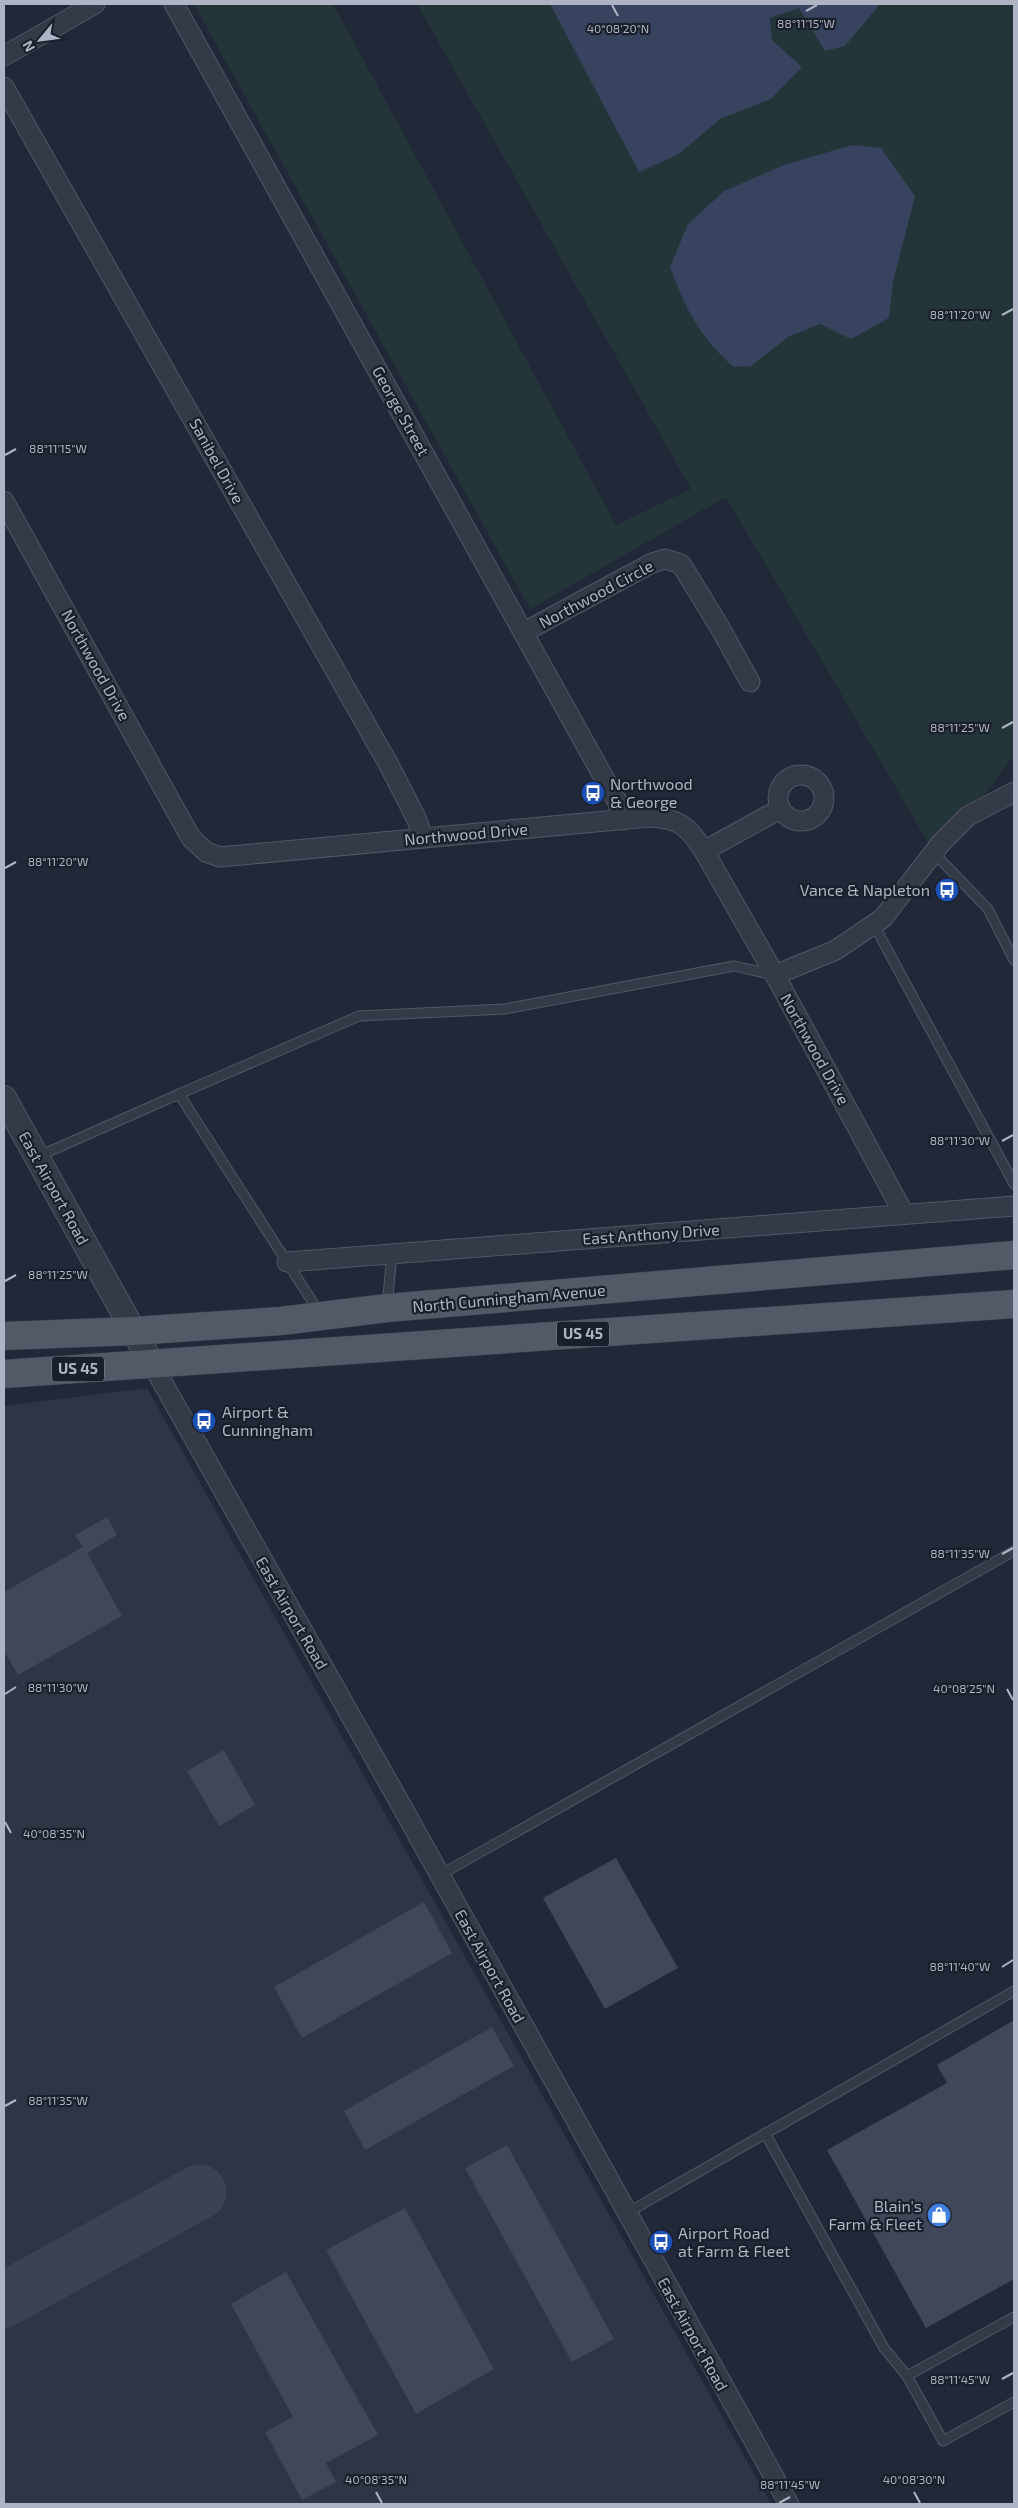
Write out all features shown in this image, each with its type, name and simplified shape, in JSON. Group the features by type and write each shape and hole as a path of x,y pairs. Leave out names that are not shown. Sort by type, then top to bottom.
{"main road":[{"name":"North Cunningham Avenue","path":"4,1336 133,1331 322,1316 387,1308 1014,1255"},
{"name":"US 45","path":"4,1374 1014,1304"}],"street":[{"path":"4,56 95,4"},
{"name":"George Street","path":"174,4 524,632 618,803 623,820"},
{"name":"Sanibel Drive","path":"4,87 389,765 417,820 423,838"},
{"name":"Northwood Drive","path":"4,501 192,838 206,852 220,857 623,820 669,818 682,824 696,837 775,975 904,1214"},
{"name":"Northwood Circle","path":"524,632 652,562 665,560 681,564 750,682"},
{"path":"775,975 836,950 874,925 883,918 934,852 968,816 1014,792"},
{"path":"704,851 780,809"},
{"name":"East Airport Road","path":"4,1098 13,1123 37,1157 440,1875 789,2504"},
{"name":"East Anthony Drive","path":"287,1262 1014,1206"}],"lane":[{"path":"934,852 988,909 1014,960"},
{"path":"874,925 1014,1184"},
{"path":"37,1157 359,1016 505,1009 734,966 775,975"},
{"path":"179,1094 322,1316"},
{"path":"387,1308 392,1254"},
{"path":"440,1875 1014,1551"},
{"path":"626,2213 1014,1991"},
{"path":"765,2133 884,2348 907,2376 943,2441 1014,2402"},
{"path":"907,2376 1014,2317"}],"shaded area":[{"path":"194,4 333,4 616,525 691,489 417,4 1014,4 1014,755 937,858 726,497 530,609"},
{"path":"147,1388 771,2504 4,2504 4,1406"}],"water":[{"path":"550,4 880,4 845,46 825,51 799,8 770,18 772,40 802,67 771,99 720,119 679,154 639,172"},
{"path":"852,145 881,148 915,196 893,282 889,318 851,339 820,324 788,337 751,366 734,367 711,345 695,322 670,267 688,224 724,191 784,165"}],"building":[{"path":"107,1517 117,1535 87,1553 122,1616 18,1675 4,1651 4,1592 83,1547 75,1535"},
{"path":"224,1750 255,1805 219,1826 187,1771"},
{"path":"616,1858 678,1968 605,2009 543,1898"},
{"path":"424,1902 452,1953 302,2038 274,1987"},
{"name":"Blain's Farm & Fleet","path":"1014,2020 1014,2279 926,2328 827,2150 947,2083 937,2065"},
{"path":"492,2027 514,2066 365,2150 344,2111"},
{"path":"507,2145 614,2339 572,2362 465,2168"},
{"path":"405,2208 494,2369 416,2414 326,2250"},
{"path":"286,2272 378,2435 326,2463 336,2482 302,2500 265,2432 293,2417 231,2304"}],"taxiway":[{"path":"4,2300 199,2192"}],"place":[{"name":"Northwood & George","path":"593,793"},
{"name":"Vance & Napleton","path":"947,890"},
{"name":"Airport & Cunningham","path":"204,1421"},
{"name":"Blain's Farm & Fleet","path":"939,2215"},
{"name":"Airport Road at Farm & Fleet","path":"661,2242"}]}
